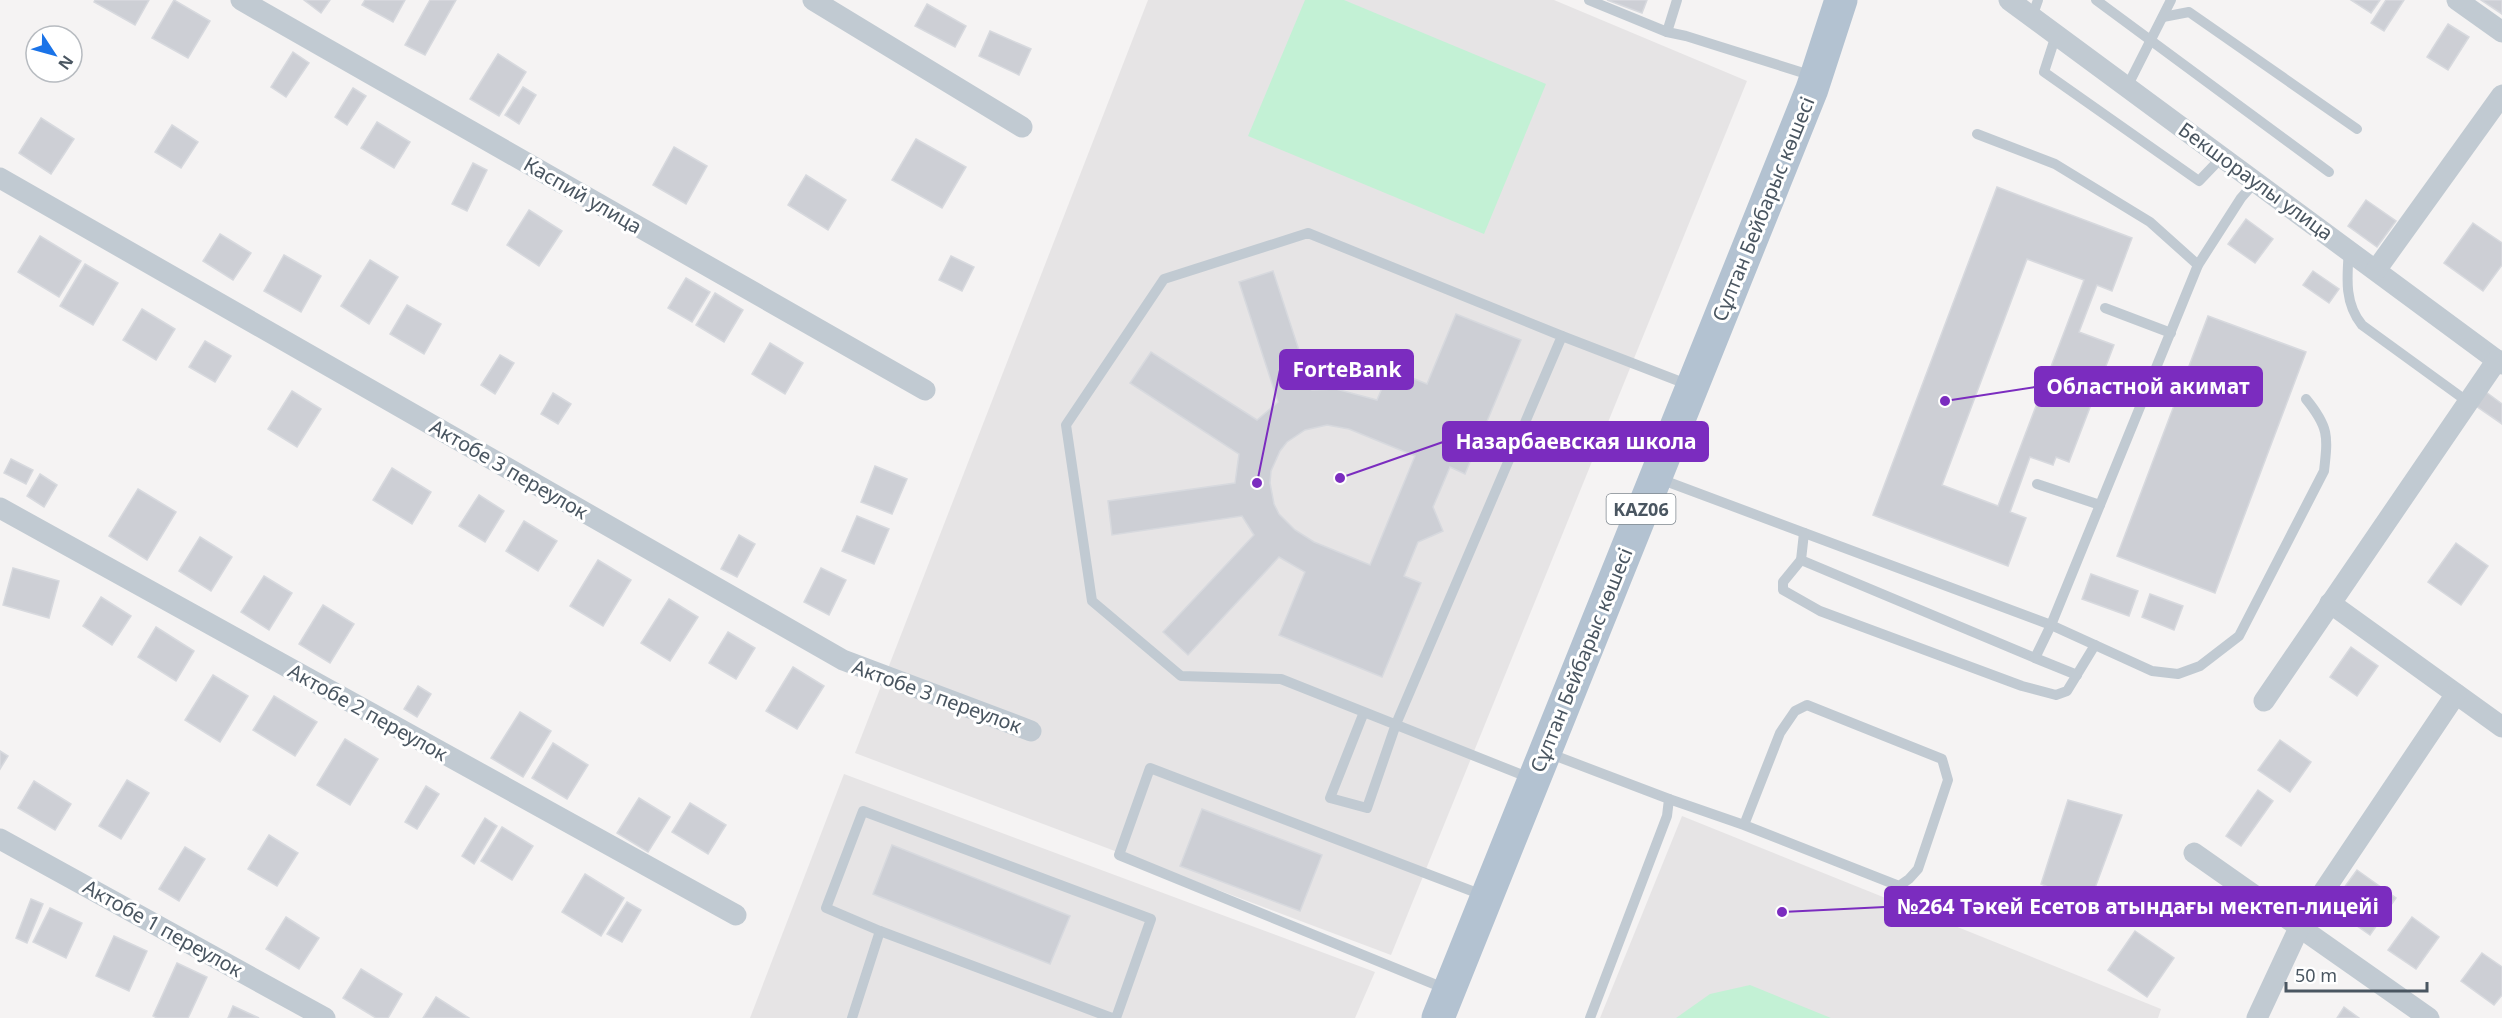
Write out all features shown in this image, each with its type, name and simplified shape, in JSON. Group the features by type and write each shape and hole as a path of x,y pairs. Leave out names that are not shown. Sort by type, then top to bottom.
{"main road":[{"name":"Сұлтан Бейбарыс көшесі","path":"1443,1004 1816,77 1841,0"}],"street":[{"name":"Каспий улица","path":"241,0 925,390"},
{"path":"813,0 1022,127"},
{"name":"Бекшораулы улица","path":"2009,0 2035,8 2056,35 2349,249 2499,362"},
{"path":"2457,0 2502,32"},
{"path":"2376,270 2502,95"},
{"name":"Актобе 3 переулок","path":"0,178 843,660 1031,731"},
{"path":"2264,701 2468,402 2499,362"},
{"name":"Актобе 2 переулок","path":"0,508 736,915"},
{"path":"2330,603 2502,727"},
{"path":"2256,1018 2299,928 2456,694"},
{"name":"Актобе 1 переулок","path":"0,839 325,1018"},
{"path":"2194,853 2429,1018"}],"lane":[{"path":"1589,0 1667,32 1816,77"},
{"path":"1667,32 1677,0"},
{"path":"2096,0 2329,172"},
{"path":"2127,87 2171,0"},
{"path":"2163,17 2189,12 2357,129"},
{"path":"2056,35 2044,72 2199,181 2222,157"},
{"path":"1977,134 2055,164 2150,222 2198,265"},
{"path":"2035,658 2051,625 2198,265 2241,198 2256,182"},
{"path":"1692,386 1308,233 1164,279 1066,425 1092,601 1181,676 1281,679 1396,724 1669,799 1744,825 1899,885 1909,879 1918,869 1948,780 1942,759 1807,705 1795,711 1780,733 1744,825"},
{"path":"2349,249 2346,280 2349,302 2362,325 2468,402"},
{"path":"2105,308 2171,333"},
{"path":"1364,712 1330,798 1367,808 1396,724 1562,336"},
{"path":"1654,476 2051,625 2152,671 2178,674 2200,666 2222,652 2239,636 2324,471 2327,444 2322,419 2306,399"},
{"path":"2037,483 2100,505"},
{"path":"1803,532 1801,561 1783,582 1783,590 1820,611 2022,686 2056,695 2067,691 2095,645"},
{"path":"1801,561 2077,675"},
{"path":"1443,1004 1119,855 1150,768 1486,897"},
{"path":"1590,1018 1666,816 1669,799"},
{"path":"863,811 1151,920 1114,1018 880,931 826,908 863,811"},
{"path":"852,1018 880,931"}],"shaded area":[{"path":"1148,0 1554,0 1747,81 1391,955 855,753"},
{"path":"844,774 1375,972 1355,1018 750,1018"},
{"path":"1682,816 2161,1009 2158,1018 1600,1018"}],"green space":[{"path":"1305,0 1344,0 1546,84 1484,234 1248,136"},
{"path":"1750,985 1831,1018 1676,1018 1710,994"}],"building":[{"path":"95,0 149,0 135,25 94,2"},
{"path":"174,0 210,21 188,58 152,38"},
{"path":"304,0 330,0 321,13"},
{"path":"365,0 405,0 393,22 362,5"},
{"path":"430,0 456,0 425,55 405,45"},
{"path":"1607,0 1647,0 1642,13"},
{"path":"2351,0 2380,0 2371,13"},
{"path":"2386,0 2404,0 2384,31 2371,23"},
{"path":"2481,0 2502,0 2502,14"},
{"path":"927,4 966,26 955,47 915,26"},
{"path":"2448,24 2469,37 2448,70 2427,57"},
{"path":"990,31 1031,49 1019,75 979,56"},
{"path":"293,52 309,63 286,97 271,87"},
{"path":"498,54 526,72 499,116 470,99"},
{"path":"523,87 536,95 519,124 505,115"},
{"path":"353,88 366,96 347,125 335,117"},
{"path":"41,118 74,139 51,174 19,153"},
{"path":"377,122 410,142 394,168 361,148"},
{"path":"172,125 198,142 181,168 155,152"},
{"path":"916,139 966,167 942,208 892,180"},
{"path":"674,147 707,166 686,204 653,185"},
{"path":"473,163 487,170 467,211 452,204"},
{"path":"806,175 846,200 828,230 788,205"},
{"path":"1997,187 2132,238 2112,291 2097,285 2079,332 2114,345 2069,462 2056,457 2053,465 2030,457 2010,512 2026,518 2008,566 1873,515","holes":["2027,259 2084,280 1998,506 1942,485"]},
{"path":"2366,200 2396,221 2377,247 2348,226"},
{"path":"529,210 562,231 539,266 507,245"},
{"path":"2246,219 2273,239 2255,263 2228,244"},
{"path":"2473,223 2502,243 2502,265 2483,291 2444,263"},
{"path":"220,234 251,253 233,280 203,261"},
{"path":"40,236 81,261 59,297 18,272"},
{"path":"284,255 321,276 301,312 264,291"},
{"path":"951,256 974,267 962,291 939,280"},
{"path":"370,260 398,277 369,324 341,306"},
{"path":"85,264 118,283 93,325 60,306"},
{"path":"1273,271 1312,390 1336,389 1377,400 1390,369 1427,384 1456,314 1521,340 1465,474 1450,467 1433,507 1443,531 1418,542 1404,576 1421,583 1382,677 1279,635 1305,572 1279,557 1188,655 1163,632 1254,535 1242,516 1112,535 1108,501 1235,483 1239,454 1130,383 1151,352 1257,420 1278,402 1239,282","holes":["1327,425 1349,429 1415,456 1370,565 1314,542 1295,530 1279,514 1274,504 1270,483 1271,471 1287,442 1305,430"]},
{"path":"2313,271 2339,289 2329,303 2303,285"},
{"path":"686,278 710,292 692,322 668,308"},
{"path":"715,293 743,310 724,342 696,325"},
{"path":"407,305 441,324 424,354 390,334"},
{"path":"142,309 175,329 156,360 123,340"},
{"path":"2208,316 2306,352 2215,593 2117,556"},
{"path":"205,341 231,356 215,382 189,367"},
{"path":"770,343 803,363 785,394 752,374"},
{"path":"500,355 514,363 495,394 481,385"},
{"path":"292,391 321,409 297,447 268,429"},
{"path":"2486,392 2502,404 2502,424 2476,406"},
{"path":"553,393 571,404 558,424 541,414"},
{"path":"11,459 33,470 26,484 4,473"},
{"path":"875,466 907,479 892,514 861,502"},
{"path":"392,468 431,492 412,524 373,500"},
{"path":"40,474 57,485 44,507 27,496"},
{"path":"138,489 176,512 147,560 109,536"},
{"path":"479,495 504,511 485,542 459,526"},
{"path":"857,516 889,529 874,564 842,551"},
{"path":"524,521 557,541 538,571 506,551"},
{"path":"739,535 755,544 737,577 721,569"},
{"path":"200,537 232,557 211,591 179,571"},
{"path":"2456,543 2488,566 2461,605 2428,582"},
{"path":"598,560 631,580 603,626 570,606"},
{"path":"13,568 59,581 49,618 3,605"},
{"path":"821,568 846,580 829,615 804,602"},
{"path":"2091,574 2138,591 2129,616 2082,599"},
{"path":"264,576 292,593 269,630 241,612"},
{"path":"2150,594 2183,606 2174,630 2142,617"},
{"path":"101,597 131,616 112,645 83,626"},
{"path":"669,599 698,617 670,661 641,643"},
{"path":"323,605 354,624 330,663 299,644"},
{"path":"156,627 194,651 176,681 138,657"},
{"path":"728,632 755,648 736,679 709,663"},
{"path":"2351,647 2378,666 2357,696 2330,677"},
{"path":"793,667 824,686 797,729 766,711"},
{"path":"213,675 248,696 220,742 185,720"},
{"path":"418,686 431,694 417,717 404,709"},
{"path":"274,696 317,722 295,756 253,730"},
{"path":"520,712 551,731 523,777 491,758"},
{"path":"345,739 378,759 350,805 317,785"},
{"path":"2280,740 2311,762 2290,792 2258,770"},
{"path":"553,743 588,765 567,799 532,778"},
{"path":"0,751 8,756 0,769"},
{"path":"127,780 149,793 121,839 99,826"},
{"path":"34,781 71,804 55,830 18,808"},
{"path":"426,786 439,794 417,829 405,822"},
{"path":"2258,790 2273,801 2241,846 2226,836"},
{"path":"639,798 670,817 648,852 617,833"},
{"path":"2068,800 2122,815 2089,904 2041,884"},
{"path":"690,803 726,825 708,854 672,832"},
{"path":"1202,809 1322,855 1300,911 1180,866"},
{"path":"485,818 497,826 474,864 462,856"},
{"path":"502,827 533,846 512,880 481,861"},
{"path":"269,835 298,853 277,886 248,869"},
{"path":"892,845 1070,916 1050,964 873,894"},
{"path":"185,847 205,859 179,901 159,889"},
{"path":"2357,870 2396,898 2370,935 2330,907"},
{"path":"585,874 624,898 601,936 562,912"},
{"path":"31,899 43,904 27,943 16,938"},
{"path":"627,902 641,910 622,942 607,934"},
{"path":"50,908 82,923 66,958 33,942"},
{"path":"286,917 319,938 299,969 266,949"},
{"path":"2412,917 2439,937 2416,969 2388,950"},
{"path":"2135,931 2174,958 2147,997 2108,970"},
{"path":"114,936 147,951 129,991 96,976"},
{"path":"2482,953 2502,967 2502,995 2494,1005 2461,981"},
{"path":"177,963 207,977 188,1018 157,1018 153,1016"},
{"path":"361,969 402,994 388,1018 376,1018 343,998"},
{"path":"436,997 469,1018 423,1018"},
{"path":"233,1006 259,1018 228,1018"},
{"path":"2344,1007 2359,1018 2337,1018"}],"place":[{"name":"Областной акимат","path":"1945,401"},
{"name":"Назарбаевская школа","path":"1340,478"},
{"name":"ForteBank","path":"1257,483"},
{"name":"№264 Тәкей Есетов атындағы мектеп-лицейі","path":"1782,912"}]}
